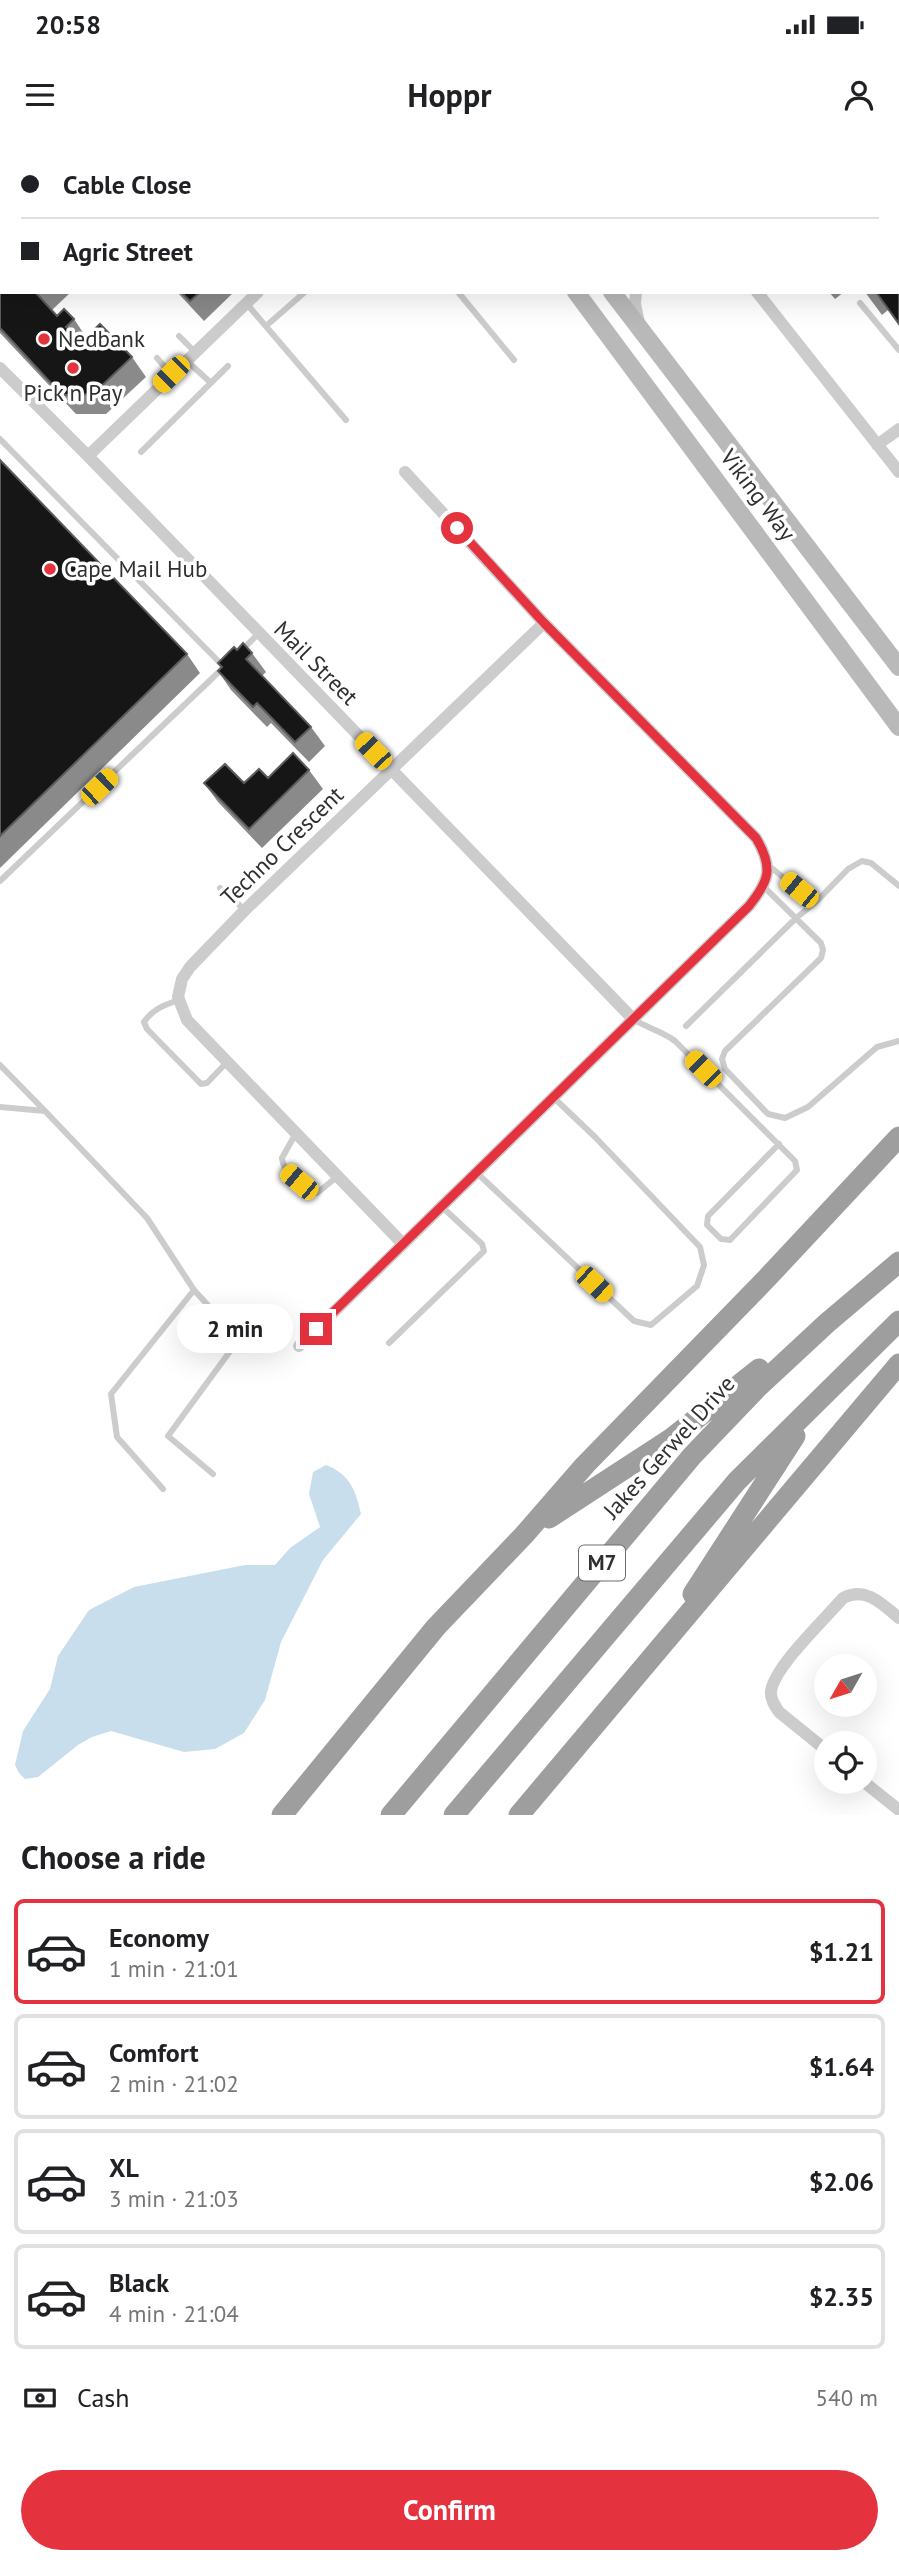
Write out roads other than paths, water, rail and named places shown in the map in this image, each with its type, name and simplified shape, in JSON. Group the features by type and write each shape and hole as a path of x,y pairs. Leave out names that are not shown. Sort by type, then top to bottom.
{"highway":[{"path":"283,1812 436,1627 586,1465 899,1138"},
{"name":"Jakes Gerwel Drive","path":"391,1815 692,1456 758,1387 827,1322 899,1262"},
{"name":"M7","path":"454,1815 737,1480 899,1321"},
{"path":"524,1535 672,1438 792,1343 827,1322"},
{"path":"519,1815 899,1364"},
{"path":"645,1666 817,1402"}],"main road":[{"name":"Viking Way","path":"577,294 899,727"},
{"name":"Viking Way","path":"613,294 899,667"}],"street":[{"path":"88,456 256,294"},
{"path":"636,294 636,309 644,335"},
{"path":"759,294 899,472"},
{"name":"Mail Street","path":"0,368 632,1018"},
{"path":"877,445 899,429"},
{"path":"299,1346 749,906 766,877 756,838 544,623 405,472"},
{"name":"Techno Crescent","path":"179,1000 182,979 190,967 245,910 544,623"},
{"path":"179,1000 187,1020 403,1244"},
{"path":"814,1740 779,1712 775,1705 771,1692 778,1672 843,1598 866,1594 899,1618"},
{"path":"877,1792 899,1810"}],"lane":[{"path":"266,326 303,294"},
{"path":"460,294 514,360"},
{"path":"246,303 346,420"},
{"path":"860,303 899,350"},
{"path":"179,336 211,383"},
{"path":"157,358 171,374"},
{"path":"141,452 228,366"},
{"path":"0,439 224,667"},
{"path":"238,653 258,634"},
{"path":"0,881 231,660"},
{"path":"686,1026 848,869 862,861 871,863 899,886"},
{"path":"766,877 817,901"},
{"path":"766,877 795,919 821,943 823,950 821,958 725,1051 722,1059 725,1069 768,1114 785,1118 807,1107 877,1047 899,1041"},
{"path":"220,888 245,910"},
{"path":"179,1000 151,1014 144,1022 147,1029 201,1084 207,1083 228,1062"},
{"path":"632,1018 645,1027 662,1031 675,1041 779,1144 795,1161 797,1170 730,1240 721,1239 707,1226 708,1216 779,1144"},
{"path":"0,1065 147,1218 194,1290 239,1339 168,1436 213,1474"},
{"path":"476,1172 634,1321 651,1325 657,1322 697,1286 705,1265 700,1247 552,1096"},
{"path":"0,1107 45,1111"},
{"path":"296,1133 282,1158 288,1172 313,1193 317,1193 338,1176"},
{"path":"389,1343 484,1251 482,1244 441,1206"},
{"path":"163,1489 117,1437 111,1394 194,1290"}],"water":[{"path":"326,1465 341,1473 351,1484 361,1514 323,1560 281,1642 265,1700 244,1733 215,1749 184,1752 111,1731 78,1745 38,1777 25,1779 15,1765 23,1731 50,1689 58,1656 89,1610 134,1587 245,1565 275,1565 290,1548 320,1527 309,1494 313,1472"}],"place":[{"name":"Nedbank","path":"44,339"},
{"name":"Pick n Pay","path":"73,368"},
{"name":"Cape Mail Hub","path":"50,569"}]}
